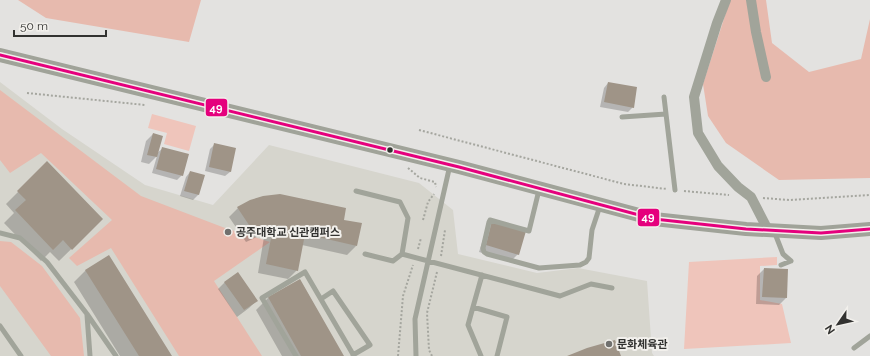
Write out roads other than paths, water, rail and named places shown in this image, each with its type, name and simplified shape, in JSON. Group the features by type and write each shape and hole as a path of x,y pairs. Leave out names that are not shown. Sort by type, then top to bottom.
{"main road":[{"path":"0,55 450,165 654,219 746,229 822,233 870,229"}],"street":[{"path":"726,0 694,96 698,133 718,166 738,187 751,197 771,230"},
{"path":"751,0 756,32 766,77"}],"lane":[{"path":"664,97 675,190"},
{"path":"622,117 666,114"},
{"path":"416,356 415,318 450,165"},
{"path":"540,189 529,231 490,220 483,248 484,252 539,268 580,265 586,262 589,258 592,230 600,205"},
{"path":"356,191 400,202 408,218 402,254 393,261 365,254"},
{"path":"771,230 783,254 791,261 781,265"},
{"path":"0,233 20,238 48,262 116,356"},
{"path":"402,254 560,296 590,284 612,288"},
{"path":"296,356 262,298 305,272 354,355 370,345 333,291 321,299"},
{"path":"481,356 468,325 482,275"},
{"path":"473,307 508,317 496,356"},
{"path":"86,314 90,356"},
{"path":"0,326 21,356"},
{"path":"854,348 870,336"}],"place":[{"name":"공주대학교 신관캠퍼스","path":"228,232"},
{"name":"문화체육관","path":"609,344"}]}
